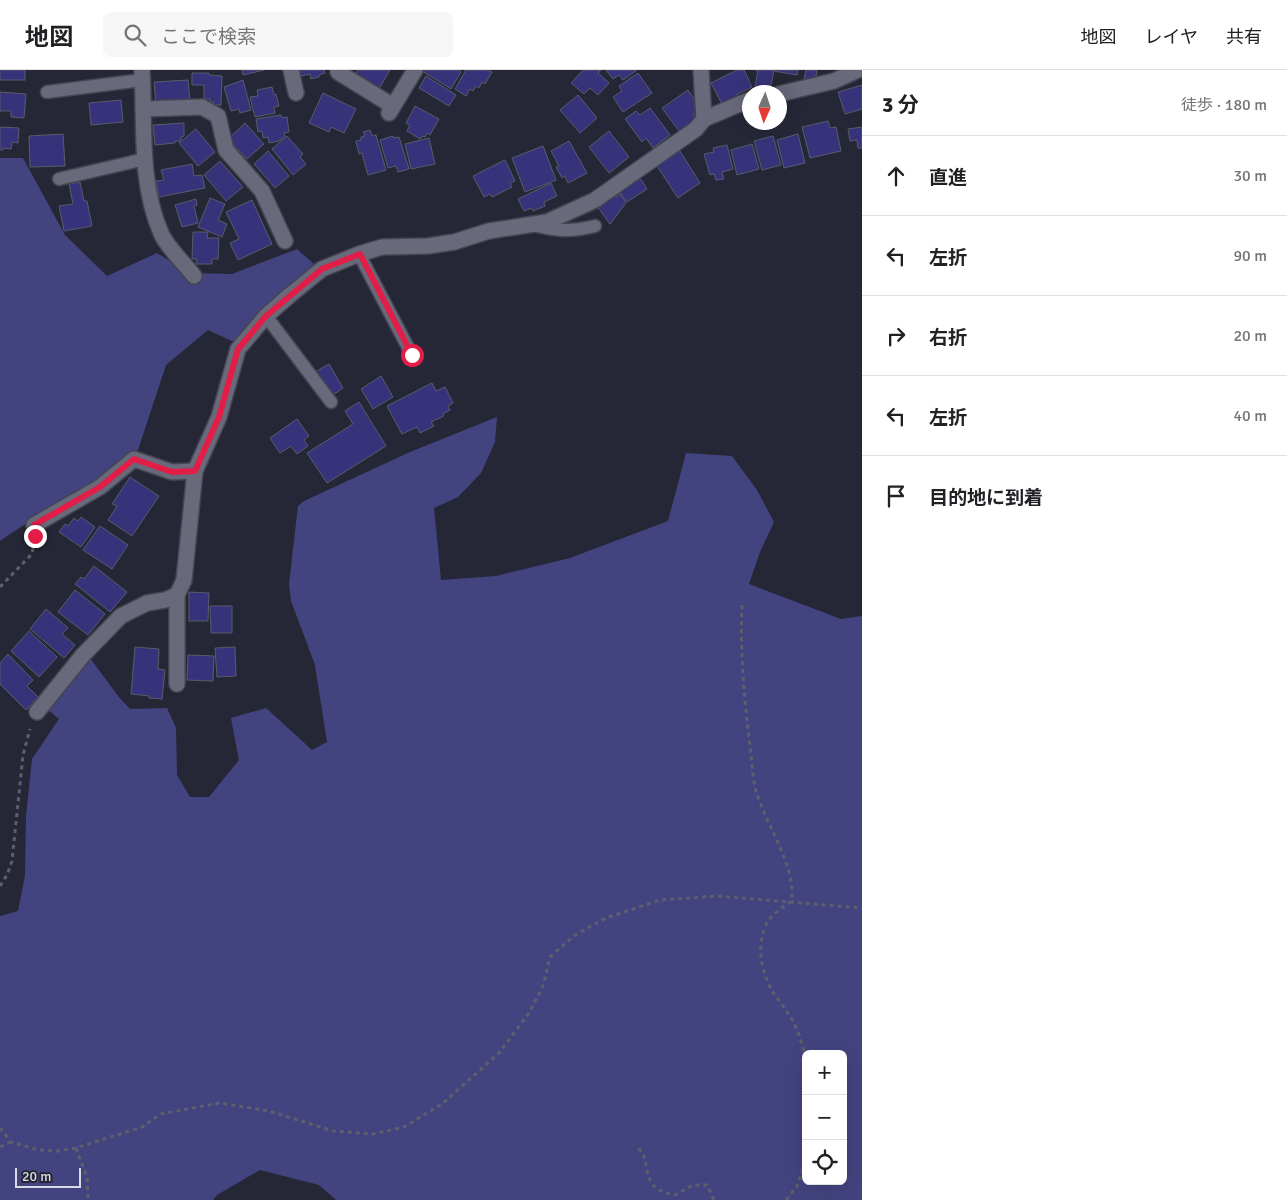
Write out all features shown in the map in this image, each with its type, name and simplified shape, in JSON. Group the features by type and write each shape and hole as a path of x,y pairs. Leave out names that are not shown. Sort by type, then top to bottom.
{"street":[{"path":"291,70 296,93"},
{"path":"338,72 391,109 415,70"},
{"path":"701,70 704,119"},
{"path":"787,92 834,81 858,70"},
{"path":"142,75 145,159 150,201 162,235 194,276"},
{"path":"177,684 178,595 184,580 195,471 219,417 238,349 266,316 322,269 360,254 382,247 428,246 454,242 489,231 547,222 595,200 675,145 696,129 704,119 742,103"},
{"path":"143,109 202,107 218,116 226,150 262,191 284,241"},
{"path":"34,525 100,487 134,459 172,472 195,471"},
{"path":"38,712 83,655 121,616 147,603 178,595"}],"lane":[{"path":"47,92 142,75"},
{"path":"59,178 145,159"},
{"path":"530,225 548,229 575,231 595,226"},
{"path":"360,254 412,355"},
{"path":"266,316 331,402"}],"path":[{"path":"0,587 32,554 34,525"},
{"path":"742,605 741,627 744,684 756,790 790,872 794,892 792,902 779,910 769,920 761,944 762,967 774,993 801,1038 804,1050"},
{"path":"0,886 8,875 12,861 23,755 28,732 38,712"},
{"path":"0,1128 11,1142 39,1150 58,1151 76,1148 142,1127 161,1114 220,1103 269,1111 333,1131 373,1134 404,1127 442,1104 499,1053 529,1013 543,986 550,958 575,935 606,918 660,900 718,896 862,908"},
{"path":"0,1147 11,1142"},
{"path":"76,1148 87,1176 88,1200"},
{"path":"638,1149 642,1151 650,1182 659,1191 675,1195 693,1185 706,1185 714,1200"},
{"path":"786,1200 797,1186 802,1172"}],"shaded area":[{"path":"0,158 23,158 65,235 107,276 157,253 189,273 232,274 297,249 315,265 260,311 234,342 208,330 166,365 138,450 96,483 0,541"},
{"path":"497,417 495,442 481,473 458,497 434,508 441,580 496,576 570,558 668,521 686,453 732,456 757,490 774,522 760,552 749,584 841,619 862,616 862,1200 336,1200 319,1185 260,1170 217,1195 213,1200 0,1200 0,916 18,911 25,875 26,816 32,759 59,719 46,708 90,658 130,709 167,708 176,728 177,775 190,797 209,797 239,760 231,718 266,708 312,750 327,742 315,665 291,601 289,584 298,506 304,501 410,452"}],"building":[{"path":"0,70 25,70 25,80 0,80"},
{"path":"242,70 264,70 243,75"},
{"path":"300,70 324,70 325,73 311,79 310,74 301,76"},
{"path":"358,70 390,70 379,89 355,75"},
{"path":"423,70 459,70 461,72 451,89"},
{"path":"466,70 488,70 492,72 485,84 482,82 479,88 476,86 473,91 470,89 466,96 455,89"},
{"path":"583,70 601,70 598,73 609,83 598,95 590,88 584,94 571,83"},
{"path":"606,70 637,70 623,80 619,75 613,79"},
{"path":"737,70 744,70 751,85 742,85 742,92 737,94 739,98 723,106 711,83"},
{"path":"758,70 798,70 797,75 774,71 771,85 755,85"},
{"path":"806,70 817,70 815,82 804,80"},
{"path":"192,73 209,73 209,75 222,76 221,105 213,105 214,102 210,102 210,99 204,99 204,85 192,85"},
{"path":"638,73 652,93 623,112 613,97 622,91 619,86"},
{"path":"426,76 456,95 449,106 419,88"},
{"path":"188,80 190,101 156,104 154,82"},
{"path":"243,80 251,110 240,113 239,109 231,111 224,87"},
{"path":"862,85 862,109 845,114 838,92"},
{"path":"272,87 279,106 274,107 275,113 255,117 250,97 258,96 257,90"},
{"path":"688,90 699,109 693,114 697,119 679,131 662,108"},
{"path":"0,92 26,94 24,118 11,117 11,111 0,111"},
{"path":"323,93 356,109 344,133 331,127 329,132 309,123"},
{"path":"578,95 597,118 580,133 560,110"},
{"path":"121,100 123,122 91,125 89,103"},
{"path":"415,106 439,119 430,135 427,133 425,137 422,136 420,139 407,131 410,125 406,123"},
{"path":"650,108 670,135 653,148 646,138 642,142 625,119 636,111 640,115"},
{"path":"281,115 282,118 287,117 289,132 284,133 285,136 279,141 269,143 268,137 263,138 262,131 258,132 256,119"},
{"path":"828,121 830,128 836,127 841,151 810,158 802,127"},
{"path":"184,123 184,136 181,137 181,141 155,145 153,125"},
{"path":"245,123 264,144 247,159 228,139"},
{"path":"0,127 19,128 18,143 12,142 11,149 3,148 3,150 0,150"},
{"path":"862,127 862,148 858,148 857,140 850,141 848,129"},
{"path":"196,129 215,152 198,166 179,143"},
{"path":"370,130 372,136 376,135 386,170 368,175 362,153 359,154 356,141 361,140 361,137 365,136 363,132"},
{"path":"609,131 629,157 609,173 589,147"},
{"path":"63,134 65,166 30,167 29,136"},
{"path":"798,134 805,163 784,168 777,140"},
{"path":"287,136 303,154 300,157 306,164 293,175 272,149"},
{"path":"393,136 394,138 399,137 409,169 398,172 396,166 388,168 380,140"},
{"path":"773,136 781,165 762,170 754,141"},
{"path":"429,138 435,164 411,169 405,144"},
{"path":"569,141 587,173 568,183 565,176 562,178 556,167 559,166 551,151"},
{"path":"752,144 759,169 737,175 731,150"},
{"path":"727,145 733,169 722,172 724,179 716,180 714,174 710,175 704,154 714,152 713,148"},
{"path":"543,146 556,180 525,192 512,158"},
{"path":"268,151 289,176 275,188 254,164"},
{"path":"680,151 700,183 678,198 657,166"},
{"path":"505,160 515,181 510,183 512,187 492,197 490,194 484,197 473,176"},
{"path":"220,161 243,187 226,201 204,175"},
{"path":"192,164 194,176 202,175 205,188 159,197 156,181 164,180 161,170"},
{"path":"640,178 647,189 627,202 619,191"},
{"path":"80,182 84,201 87,201 92,226 64,231 59,206 73,204 69,184"},
{"path":"551,183 557,196 544,202 545,206 533,211 532,208 524,211 518,199"},
{"path":"613,194 616,197 620,194 626,203 610,224 597,206"},
{"path":"210,198 225,204 218,220 227,224 222,237 198,227"},
{"path":"196,199 197,205 194,206 198,223 182,227 175,205"},
{"path":"252,200 272,244 238,260 230,243 239,239 226,212"},
{"path":"193,232 208,232 207,238 219,238 218,259 212,259 212,264 196,264 197,259 192,259"},
{"path":"329,364 343,388 330,397 315,372"},
{"path":"381,376 393,397 373,409 361,389"},
{"path":"432,383 436,391 445,387 453,403 448,406 450,410 443,414 444,416 431,422 434,426 420,433 417,427 402,434 387,406"},
{"path":"359,402 386,446 327,483 307,453 353,424 345,411"},
{"path":"297,419 309,436 304,440 308,446 297,454 291,446 280,453 270,438"},
{"path":"130,477 159,496 132,536 108,520 117,506 112,504"},
{"path":"81,517 95,527 81,547 59,532 65,524 68,526 74,518 78,521"},
{"path":"100,526 128,545 112,569 83,550"},
{"path":"94,566 127,592 110,612 75,584 81,577 84,579"},
{"path":"75,590 105,614 88,635 58,612"},
{"path":"189,592 209,593 208,621 189,621"},
{"path":"210,606 232,606 232,633 211,633"},
{"path":"46,609 68,628 62,634 75,645 64,658 30,629"},
{"path":"29,631 57,657 39,677 11,651"},
{"path":"135,647 159,649 158,669 165,670 162,699 131,694"},
{"path":"235,647 236,676 217,677 215,648"},
{"path":"8,654 33,680 27,686 38,697 26,710 0,684 0,663"},
{"path":"188,655 214,656 213,681 187,680"}],"route":[{"path":"35,536 34,525 100,487 134,459 172,472 195,471 219,417 238,349 266,316 322,269 360,254 412,355"}]}
